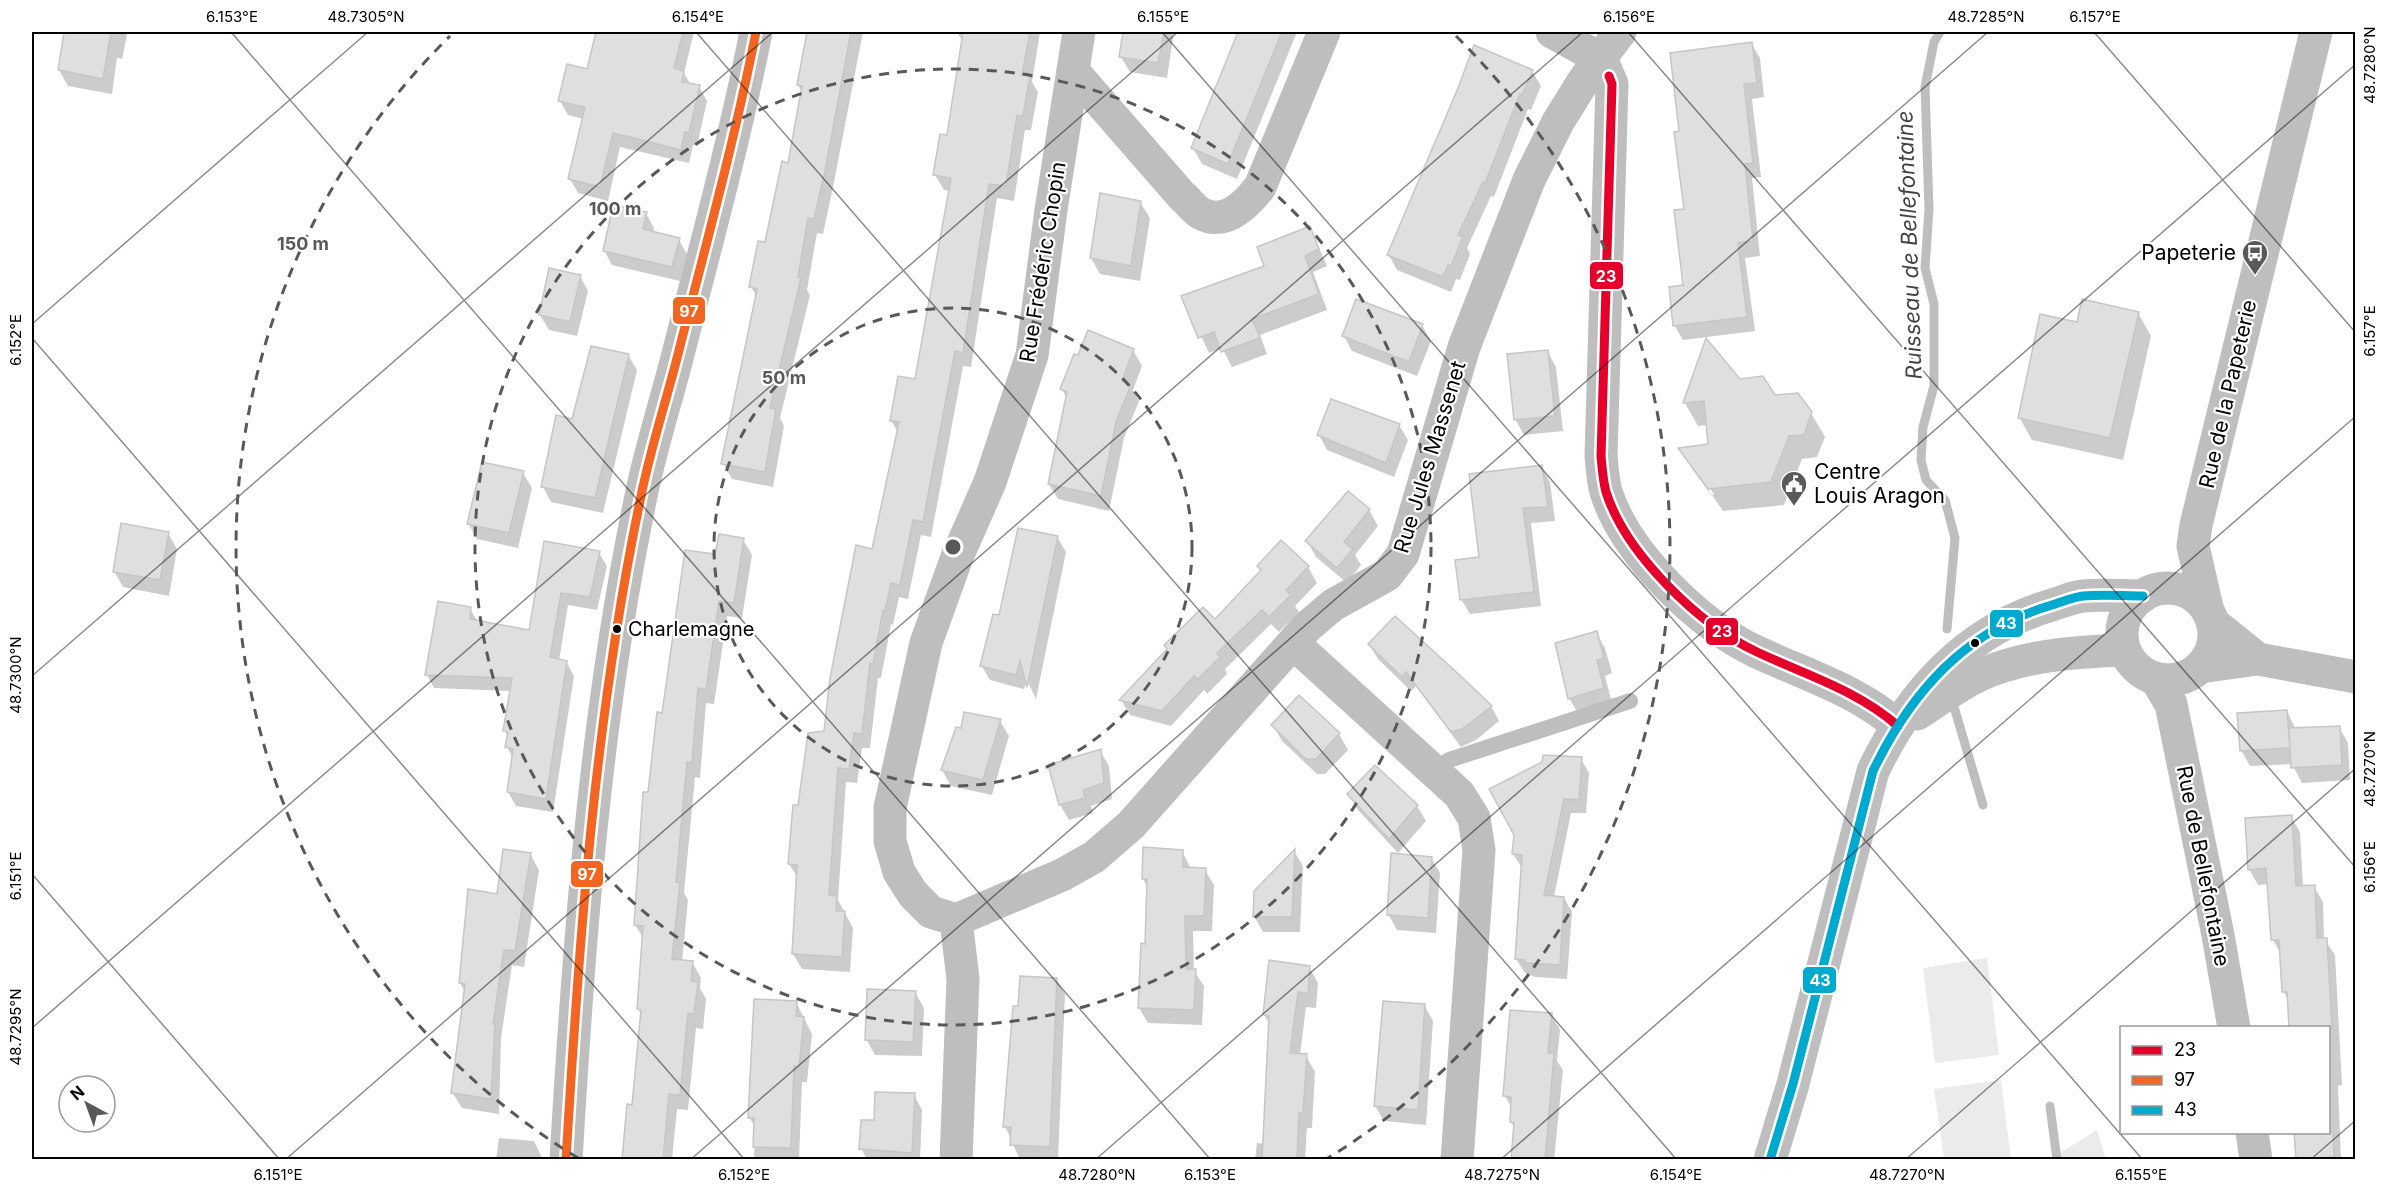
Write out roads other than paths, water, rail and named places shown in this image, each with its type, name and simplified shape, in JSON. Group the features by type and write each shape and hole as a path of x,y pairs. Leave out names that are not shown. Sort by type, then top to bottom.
{"street":[{"path":"566,1160 591,817 615,628 640,498 736,131 756,32"},
{"name":"Rue Frédéric Chopin","path":"956,920 931,912 913,894 899,872 890,841 890,808 926,643 957,557 990,482 1032,355 1079,32"},
{"path":"1073,71 1200,213 1230,215 1246,205 1260,187 1324,32"},
{"path":"1552,32 1601,59 1612,84 1601,456 1606,492 1628,535 1653,569 1712,627 1756,652 1860,697 1898,726"},
{"name":"Rue Jules Massenet","path":"956,920 1062,875 1094,857 1131,825 1293,642 1333,605 1387,575 1403,554 1464,347 1525,191 1558,122 1584,80 1620,32"},
{"name":"Rue de la Papeterie","path":"2210,617 2193,546 2316,32"},
{"name":"Rue de la Papeterie","path":"2151,593 2193,546"},
{"path":"1770,1160 1793,1084 1873,771 1898,726 1945,664 1969,645 2009,621 2082,596 2151,593 2173,589 2187,593 2199,601 2210,617 2258,659"},
{"path":"2151,593 2132,606 2124,619 2122,635 2124,650 2137,668 2164,692 2196,671 2258,659 2353,677"},
{"path":"2196,671 2212,646 2210,617"},
{"path":"1293,642 1436,772 1468,806 1478,832 1479,850 1457,1160"},
{"path":"1898,726 1960,687 1994,670 2055,654 2124,650"},
{"name":"Rue de Bellefontaine","path":"2164,692 2216,923 2234,1026"},
{"path":"956,920 963,979 956,1160"},
{"path":"2252,1134 2256,1160"}],"lane":[{"path":"1436,772 1449,760 1630,701"}],"waterway":[{"name":"Ruisseau de Bellefontaine","path":"1940,32 1934,42 1925,87 1929,209 1925,268 1934,304 1934,386 1923,427 1921,460 1926,480 1945,500 1955,538 1947,629"},
{"name":"Ruisseau de Bellefontaine","path":"1952,700 1983,805"},
{"name":"Ruisseau de Bellefontaine","path":"2050,1106 2057,1160"}],"place":[{"name":"Papeterie","path":"2255,276"},
{"name":"Centre Louis Aragon","path":"1794,507"},
{"name":"Charlemagne","path":"617,629"}]}
